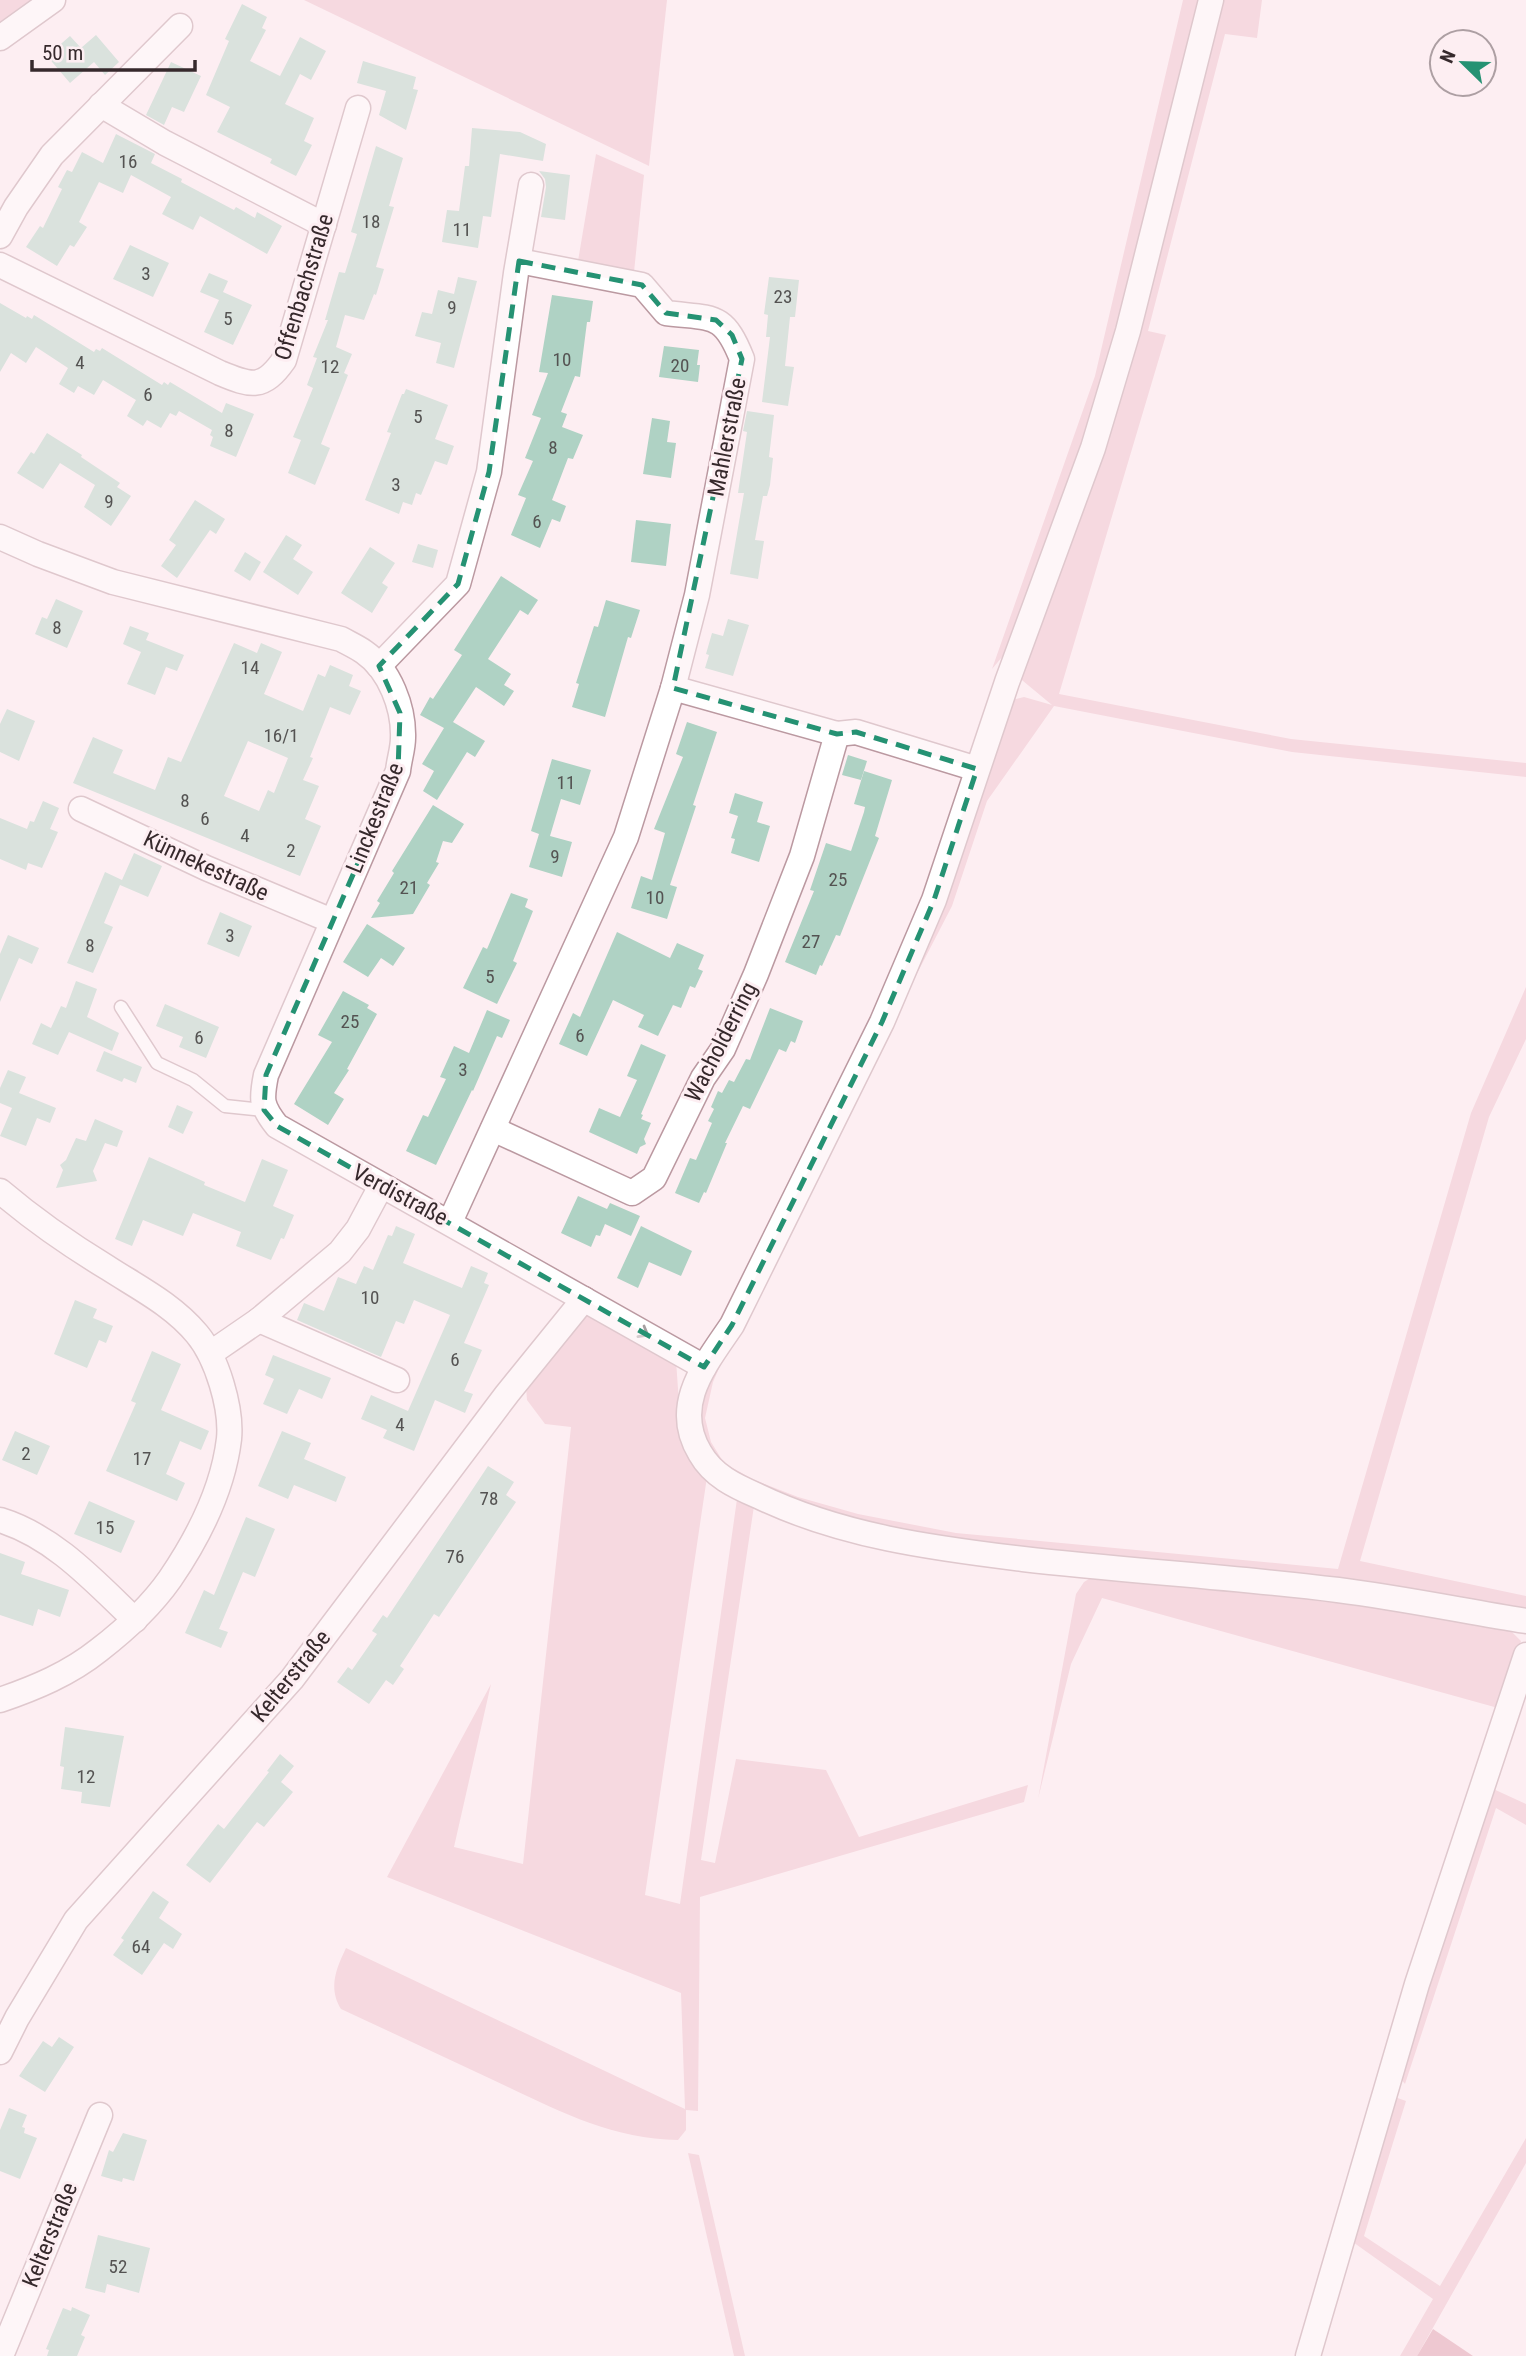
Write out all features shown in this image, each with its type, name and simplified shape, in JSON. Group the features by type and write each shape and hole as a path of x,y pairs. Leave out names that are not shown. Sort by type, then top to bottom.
{"street":[{"path":"0,38 52,0"},
{"path":"1211,0 1128,331 1093,448 977,769 934,900 882,1022 732,1325 704,1367 689,1400 689,1429 700,1454 716,1475 794,1514 856,1532 953,1550 1339,1591 1526,1621"},
{"path":"0,236 16,207 52,155 180,26"},
{"path":"101,105 166,143 324,225"},
{"name":"Offenbachstraße","path":"0,265 220,373 251,384 264,382 276,373 284,360 358,108"},
{"path":"379,666 458,583 489,472 531,185"},
{"name":"Mahlerstraße","path":"519,261 642,285 666,313 716,320 732,335 742,359 697,595 673,688"},
{"name":"Linckestraße","path":"0,537 113,582 341,639 365,652 379,666 392,687 400,713 403,738 398,771 266,1075 262,1097 264,1110"},
{"path":"450,1222 626,837 673,688 837,734 856,732 977,769"},
{"name":"Wacholderring","path":"493,1129 632,1193 654,1178 703,1078 723,1049 756,974 802,856 837,734"},
{"name":"Künnekestraße","path":"81,809 219,873 332,921"},
{"name":"Verdistraße","path":"264,1110 277,1126 704,1367"},
{"path":"211,1353 259,1321 340,1252 358,1229 381,1186"},
{"path":"0,1191 23,1211 76,1248 166,1305 196,1333 211,1353 225,1394 229,1437 217,1489 198,1535 169,1581 135,1620 97,1652 51,1681 0,1700"},
{"name":"Kelterstraße","path":"0,2052 16,2018 76,1920 292,1679 507,1394 584,1299"},
{"path":"259,1321 397,1380"},
{"path":"0,1520 41,1539 74,1562 135,1620"},
{"path":"1308,2356 1417,1984 1526,1655"},
{"name":"Kelterstraße","path":"1,2356 100,2115"}],"lane":[{"path":"121,1007 156,1063 193,1080 225,1106 264,1110"}],"highlighted area":[{"path":"519,261 642,285 666,313 716,320 732,335 742,359 673,688 837,734 856,732 977,769 934,900 882,1022 732,1325 704,1367 277,1126 264,1110 266,1075 398,771 400,713 379,666 458,584 489,472"}],"shaded area":[{"path":"0,0 39,0 0,28"},
{"path":"304,0 667,0 649,166"},
{"path":"1183,0 1202,0 1119,330 1083,447 1008,650 992,669 1095,376"},
{"path":"1220,0 1262,0 1257,38 1225,34 1148,331 1166,335 1059,694 1291,739 1526,763 1526,777 1292,752 1054,706 987,801 952,906 894,1018 1008,701 1024,697 1052,705 1017,676"},
{"path":"596,154 644,175 634,272 577,267"},
{"path":"1526,987 1526,1039 1489,1117 1360,1561 1526,1596 1526,1613 957,1545 861,1526 752,1487 705,1448 698,1401 739,1323 713,1382 705,1418 711,1442 724,1463 754,1480 798,1497 858,1514 956,1533 1338,1569 1471,1113"},
{"path":"586,1307 676,1360 681,1432 707,1477 645,1895 680,1904 737,1499 754,1506 701,1860 715,1863 736,1759 826,1770 859,1837 1028,1785 1024,1802 700,1897 698,2111 686,2110 686,2130 678,2140 628,2134 559,2111 341,2009 334,1986 346,1948 685,2109 681,1993 387,1877 491,1684 454,1847 523,1864 571,1427 545,1424 527,1400 526,1387"},
{"path":"1097,1574 1349,1599 1508,1628 1521,1641 1498,1708 1102,1598 1071,1664 1038,1799 1076,1594 1084,1582"},
{"path":"1489,1787 1526,1804 1526,1825 1496,1808 1405,2084 1397,2074"},
{"path":"1392,2096 1406,2101 1364,2236 1440,2286 1526,2138 1526,2163 1417,2356 1400,2356 1433,2299 1350,2240"},
{"path":"688,2153 699,2155 745,2356 734,2356"},
{"path":"1433,2329 1473,2356 1417,2356"}],"building":[{"path":"242,4 267,17 262,28 266,30 250,61 280,76 300,37 326,51 311,80 300,74 285,104 314,118 304,141 312,145 296,176 270,163 272,159 217,132 230,107 206,95 229,41 225,39"},
{"path":"96,35 119,62 105,75 94,62 70,83 47,56 70,36 81,48"},
{"path":"363,61 416,77 413,89 418,90 406,130 379,115 386,91 357,83"},
{"path":"171,62 201,76 184,112 172,107 164,125 146,115"},
{"path":"472,128 520,132 546,144 543,161 500,154 491,217 483,216 478,248 442,242 447,210 459,211 465,166 469,166"},
{"path":"116,134 155,154 151,163 182,179 181,182 234,210 236,207 255,218 257,212 282,226 267,254 200,216 193,230 162,214 171,197 131,175 123,193 99,182 79,222 87,227 74,247 70,245 57,266 26,247 40,226 43,228 62,189 58,187 67,170 72,172 82,152 103,163"},
{"path":"376,146 403,158 389,206 394,207 376,267 384,269 364,320 345,315 336,347 352,354 344,373 348,375 321,444 330,448 315,485 288,473 301,440 293,437 313,388 307,385 317,358 313,357 328,320 325,320 339,272 345,273 357,234 351,232"},
{"path":"539,171 570,175 565,220 541,217 546,187 545,179"},
{"path":"130,245 169,263 153,297 113,279"},
{"path":"209,273 228,281 223,292 252,305 233,345 204,332 219,300 200,292"},
{"path":"458,277 477,281 454,368 436,363 441,343 415,336 422,312 432,314 438,290 454,294"},
{"path":"769,277 799,280 795,317 790,317 785,366 794,367 788,406 762,402 770,337 766,337 768,315 764,314"},
{"path":"552,295 593,301 590,322 587,322 580,377 575,376 561,412 567,414 562,427 583,435 573,459 568,458 552,500 566,506 560,522 552,519 540,548 511,535 526,498 518,495 533,461 525,458 541,418 532,415 548,373 539,372"},
{"path":"0,303 26,318 27,316 32,319 34,315 94,352 102,348 162,385 164,382 168,385 170,382 222,413 226,403 254,414 236,457 210,446 212,430 179,411 176,416 170,413 161,428 147,420 143,426 127,416 136,400 103,380 94,395 78,386 74,393 59,384 68,368 36,347 26,363 11,353 0,372"},
{"path":"664,346 699,350 698,382 659,377"},
{"path":"406,389 448,405 435,439 454,446 447,465 435,461 421,495 416,493 412,505 403,502 399,514 365,500 391,433 387,432"},
{"path":"747,411 774,415 769,457 773,458 770,485 767,496 763,496 755,540 764,541 758,579 730,574 744,493 738,493 747,432 743,431"},
{"path":"652,418 670,421 667,442 676,443 671,478 643,474"},
{"path":"47,433 120,483 117,487 131,496 111,526 84,507 95,485 60,463 43,489 17,473 31,452 34,454"},
{"path":"195,500 225,519 216,534 210,530 177,578 161,566 176,545 169,540"},
{"path":"636,520 671,524 666,566 631,562"},
{"path":"286,535 302,545 293,559 313,572 298,595 263,572"},
{"path":"418,544 438,550 433,568 412,562"},
{"path":"370,547 395,563 382,583 388,587 372,613 341,593"},
{"path":"245,552 261,562 250,581 234,571"},
{"path":"501,576 538,600 528,615 520,610 488,659 511,674 504,685 514,691 504,706 476,687 453,722 485,741 475,757 467,752 437,800 423,791 434,771 422,764 444,728 420,715 430,697 433,699 462,655 454,650"},
{"path":"56,599 83,611 67,648 35,634 42,617 47,619"},
{"path":"606,600 640,610 631,638 628,637 605,717 572,707 579,684 576,683 594,626 598,627"},
{"path":"728,619 749,625 733,676 705,668 712,633 723,636"},
{"path":"130,626 149,633 146,640 184,655 177,671 166,667 155,695 127,684 141,652 123,644"},
{"path":"234,643 257,653 261,643 282,652 264,694 303,711 318,674 325,677 330,665 353,675 349,686 361,691 350,715 330,707 310,757 313,758 303,780 319,786 305,819 321,826 300,876 73,783 93,737 123,750 113,773 155,790 168,757 181,762","holes":["248,741 288,758 274,793 268,790 259,811 224,796"]},
{"path":"7,709 35,721 19,761 0,752 0,724"},
{"path":"687,722 717,732 670,885 677,887 667,919 631,908 641,876 652,880 665,833 654,829 683,757 676,754"},
{"path":"848,755 867,761 861,780 842,775"},
{"path":"552,759 591,770 580,805 561,799 550,836 572,842 562,877 529,867 539,834 531,831"},
{"path":"864,771 892,780 875,836 879,838 840,936 836,935 816,975 785,962 814,891 810,890 826,843 851,851 865,807 854,804"},
{"path":"735,793 763,802 757,822 770,826 759,862 731,853 735,839 731,838 738,816 729,813"},
{"path":"43,801 59,808 50,829 58,832 42,868 28,863 26,870 0,859 0,818 27,829 30,821 34,822"},
{"path":"433,805 464,824 452,843 443,841 436,862 439,863 427,883 430,885 413,914 371,918 380,903 377,901 394,873 392,871"},
{"path":"134,853 162,866 148,897 120,885 104,923 113,927 93,973 67,963 105,872 122,880"},
{"path":"511,893 528,899 525,907 533,911 513,961 517,963 497,1004 463,988 483,947 487,949"},
{"path":"220,912 252,926 239,957 207,944"},
{"path":"367,924 405,948 393,966 381,958 368,977 343,962"},
{"path":"617,932 670,958 677,943 704,955 698,969 703,971 695,988 690,986 681,1008 673,1005 658,1036 638,1027 644,1015 613,1000 587,1056 559,1044 573,1013 580,1017"},
{"path":"8,935 39,948 32,964 19,958 0,1002 0,954"},
{"path":"76,981 97,989 87,1017 119,1033 112,1051 69,1032 58,1055 32,1044 41,1023 51,1028 61,1006 66,1008"},
{"path":"343,991 369,1005 367,1008 377,1014 347,1069 349,1070 334,1093 344,1099 328,1125 294,1104 332,1042 318,1035"},
{"path":"165,1004 219,1027 206,1058 179,1047 183,1037 156,1026"},
{"path":"770,1008 803,1021 795,1043 791,1041 786,1052 779,1049 750,1109 743,1106 706,1193 704,1192 699,1203 675,1193 690,1158 696,1160 712,1123 708,1121 718,1091 722,1093 729,1080 734,1082 746,1059 750,1060"},
{"path":"487,1010 510,1020 502,1038 497,1036 436,1165 406,1151 423,1115 428,1117 446,1079 440,1077 454,1046 469,1053"},
{"path":"641,1044 666,1055 641,1114 641,1119 651,1123 644,1139 646,1144 640,1147 637,1154 589,1132 599,1108 620,1117 637,1080 627,1076"},
{"path":"104,1051 142,1067 136,1083 124,1078 122,1082 96,1071"},
{"path":"8,1070 26,1077 19,1093 56,1108 50,1123 37,1118 26,1146 0,1136 12,1108 0,1103 0,1088"},
{"path":"177,1105 193,1112 183,1134 168,1127"},
{"path":"95,1119 123,1131 117,1147 105,1143 93,1171 97,1181 56,1188 63,1170 60,1165 66,1160 76,1138 86,1141"},
{"path":"149,1157 245,1202 262,1159 288,1170 273,1206 294,1215 271,1260 236,1246 241,1232 193,1213 183,1236 143,1220 132,1246 115,1239"},
{"path":"578,1196 607,1209 610,1203 640,1216 631,1236 605,1224 591,1247 561,1233"},
{"path":"396,1226 415,1234 403,1263 462,1288 471,1266 488,1273 484,1283 489,1285 464,1343 482,1350 464,1391 473,1394 465,1413 435,1400 414,1451 383,1438 387,1430 361,1419 371,1395 408,1411 450,1315 414,1300 404,1324 396,1321 381,1357 297,1320 304,1303 324,1311 338,1277 356,1284 364,1266 373,1270 388,1235 392,1236"},
{"path":"641,1226 692,1251 681,1276 649,1262 638,1288 617,1278"},
{"path":"75,1300 97,1309 93,1318 113,1326 106,1343 99,1340 87,1368 54,1354"},
{"path":"152,1351 181,1364 161,1410 209,1431 201,1450 180,1441 166,1474 185,1483 177,1501 106,1471 136,1403 131,1401"},
{"path":"273,1355 331,1378 322,1399 299,1389 287,1414 263,1404 274,1379 265,1375"},
{"path":"15,1431 50,1446 37,1475 2,1460"},
{"path":"282,1431 311,1443 304,1459 346,1477 336,1502 294,1485 288,1499 258,1486"},
{"path":"488,1466 514,1482 506,1495 516,1502 439,1617 434,1614 400,1666 404,1669 393,1685 386,1680 369,1704 337,1682 348,1667 352,1670 377,1634 372,1631 383,1615 387,1618"},
{"path":"89,1501 135,1521 121,1553 74,1534"},
{"path":"246,1517 275,1529 255,1577 243,1572 219,1629 228,1632 221,1648 185,1633 204,1590 214,1595"},
{"path":"0,1553 25,1562 21,1574 69,1590 60,1617 38,1609 33,1626 0,1615"},
{"path":"65,1727 124,1736 110,1807 81,1803 82,1792 61,1789 64,1767 60,1766"},
{"path":"280,1754 294,1766 281,1782 293,1792 264,1827 257,1822 210,1883 186,1865 218,1824 224,1829"},
{"path":"153,1891 169,1902 159,1918 182,1934 173,1949 164,1943 142,1975 113,1955 124,1940 121,1938"},
{"path":"59,2037 74,2047 45,2092 19,2076 43,2041 52,2047"},
{"path":"9,2108 27,2115 22,2127 25,2128 24,2133 37,2138 20,2179 0,2171 0,2130"},
{"path":"123,2133 147,2140 134,2181 123,2178 122,2182 101,2176 109,2150 113,2152"},
{"path":"98,2235 150,2248 139,2293 107,2284 105,2293 85,2288"},
{"path":"72,2307 90,2315 81,2335 85,2337 77,2356 47,2356 49,2350 46,2349 63,2308 71,2311"}]}
